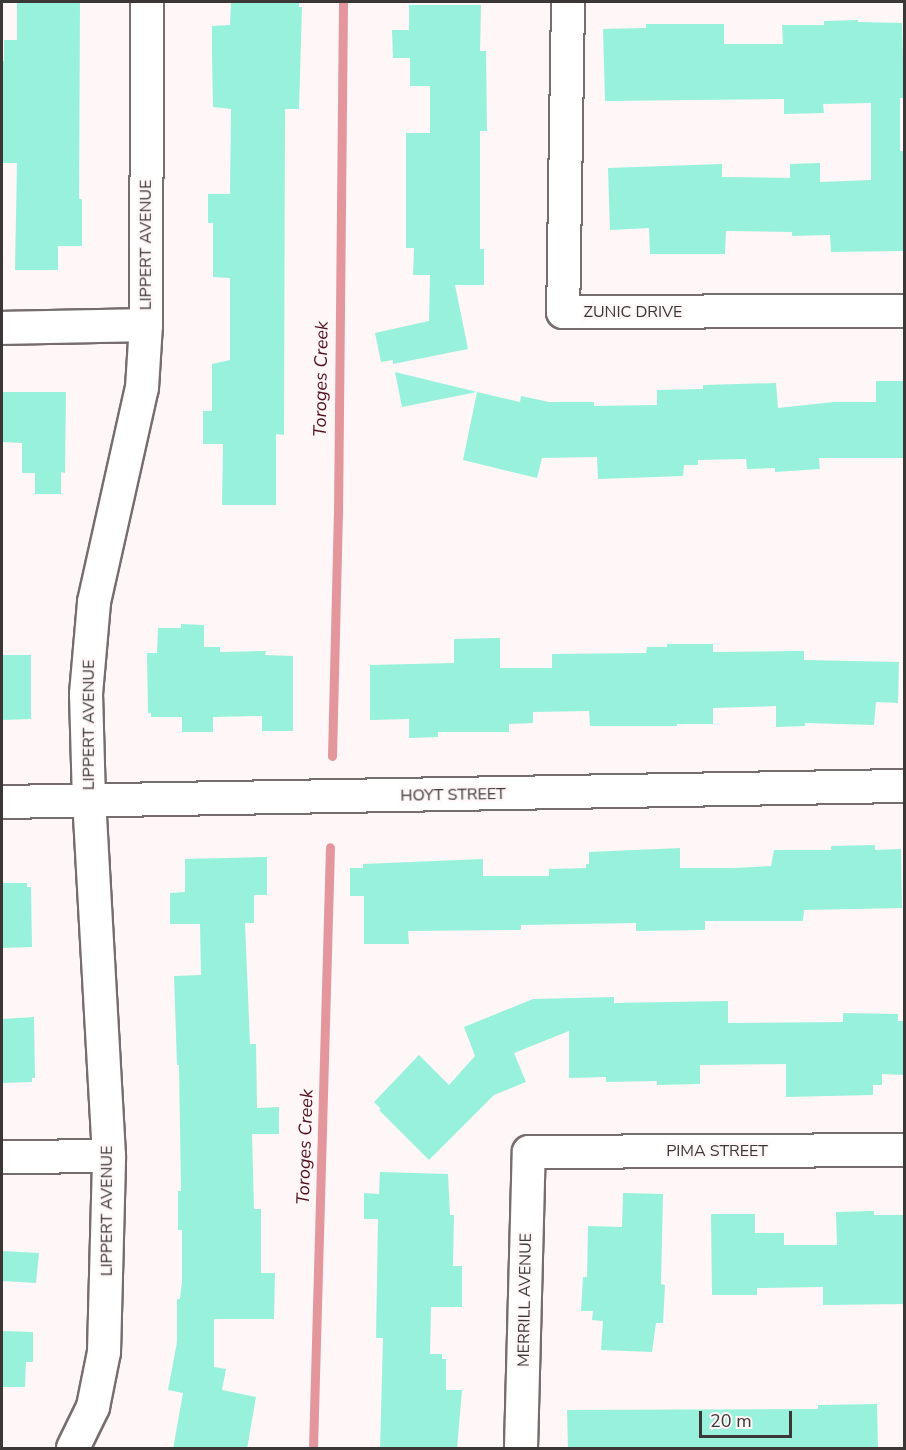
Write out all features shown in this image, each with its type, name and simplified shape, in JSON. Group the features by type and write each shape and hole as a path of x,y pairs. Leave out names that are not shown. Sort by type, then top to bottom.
{"street":[{"name":"LIPPERT AVENUE","path":"73,1449 93,1407 104,1352 109,1156 89,801 86,694 94,602 142,388 146,325 147,2"},
{"name":"ZUNIC DRIVE","path":"568,2 563,312 904,311"},
{"path":"2,328 146,325"},
{"name":"HOYT STREET","path":"2,802 904,786"},
{"name":"PIMA STREET","path":"529,1152 904,1150"},
{"name":"MERRILL AVENUE","path":"521,1449 529,1152"},
{"path":"2,1157 109,1156"}],"building":[{"path":"17,2 80,2 79,199 82,199 82,246 58,246 58,270 15,270 17,163 2,163 2,61 4,61 4,40 17,40"},
{"path":"231,2 299,2 299,7 302,7 299,109 285,109 284,435 276,434 276,505 222,505 223,444 203,444 203,411 212,411 212,364 230,360 230,278 213,277 213,223 208,223 208,194 230,194 231,109 213,107 212,26 230,25"},
{"path":"409,5 481,5 480,51 486,51 487,131 480,131 480,249 484,249 484,285 455,285 468,349 393,364 393,360 381,362 375,333 429,321 430,275 413,275 414,248 406,248 406,133 430,133 430,86 410,86 410,58 393,58 392,30 409,30"},
{"path":"858,20 858,22 902,23 904,98 900,98 900,151 904,151 904,251 831,252 830,235 792,236 792,232 726,231 725,254 650,254 649,228 610,230 608,168 722,164 722,177 790,178 790,164 820,163 820,182 871,180 871,103 823,104 824,113 784,114 784,99 605,101 603,29 646,28 646,24 724,24 724,44 783,44 782,25 824,25 824,21"},
{"path":"395,372 477,392 402,407"},
{"path":"876,381 904,381 904,458 819,458 820,469 775,472 775,468 747,469 746,459 698,460 698,465 684,465 683,476 598,479 597,457 542,458 537,478 463,460 477,392 520,402 521,396 549,402 594,402 594,406 657,405 657,390 703,389 703,385 776,383 778,408 834,402 876,402"},
{"path":"2,392 66,392 65,473 61,472 61,494 35,494 35,473 22,473 22,443 2,442"},
{"path":"181,624 204,625 204,647 220,647 220,652 266,651 265,655 293,656 293,731 262,731 262,716 213,717 213,732 182,732 182,717 151,717 151,713 148,713 147,653 157,653 158,628 181,628"},
{"path":"500,638 500,668 552,668 552,654 646,653 647,647 667,647 667,644 713,644 713,652 804,651 804,660 899,662 898,703 876,702 874,725 805,723 805,726 776,727 776,706 713,708 713,724 677,724 677,726 590,726 589,711 533,712 533,723 509,724 509,732 438,732 438,737 409,738 409,719 370,720 370,665 454,663 454,639"},
{"path":"2,655 31,655 31,719 2,720"},
{"path":"875,845 875,850 901,849 902,908 804,910 803,921 705,921 705,930 636,931 636,923 521,925 521,930 408,931 409,944 364,944 364,896 350,896 350,868 363,868 363,864 483,859 483,876 549,876 549,869 586,868 586,864 589,864 589,852 680,848 680,868 734,868 771,866 774,850 831,850 831,846"},
{"path":"267,857 267,895 254,895 254,923 245,923 250,1044 256,1044 257,1108 279,1107 279,1134 252,1134 254,1209 261,1209 261,1273 275,1273 274,1319 214,1319 214,1367 226,1369 222,1390 256,1397 247,1449 173,1449 183,1393 168,1390 177,1342 177,1299 180,1299 182,1281 182,1230 178,1230 178,1191 181,1191 179,1065 177,1065 174,976 201,975 200,924 170,924 170,893 185,892 185,859"},
{"path":"2,883 27,883 27,887 31,887 32,947 2,948"},
{"path":"614,997 614,1003 728,1001 728,1023 843,1022 843,1013 898,1014 898,1021 904,1021 904,1075 882,1074 882,1085 873,1085 873,1095 786,1097 786,1064 700,1065 700,1084 657,1085 657,1081 606,1082 606,1077 569,1078 569,1031 514,1053 526,1082 494,1095 429,1160 379,1110 381,1109 374,1102 419,1055 449,1085 475,1056 464,1027 533,999"},
{"path":"34,1017 35,1078 32,1078 32,1082 2,1083 2,1019"},
{"path":"380,1172 448,1174 450,1215 454,1215 453,1266 462,1266 462,1307 431,1307 430,1354 442,1354 442,1359 446,1359 446,1390 462,1390 457,1449 380,1449 383,1338 376,1338 378,1219 364,1219 364,1193 379,1194"},
{"path":"623,1193 663,1194 661,1284 665,1285 663,1323 656,1323 652,1352 601,1350 603,1321 592,1320 593,1311 581,1311 583,1277 587,1277 588,1226 622,1227"},
{"path":"874,1211 874,1215 904,1215 904,1304 823,1305 823,1287 757,1288 757,1295 712,1295 711,1214 755,1214 755,1233 784,1233 784,1245 837,1245 836,1212"},
{"path":"2,1251 39,1253 36,1283 2,1281"},
{"path":"2,1331 33,1332 33,1362 26,1362 25,1387 2,1387"},
{"path":"877,1404 878,1449 568,1449 567,1410 818,1409 818,1405"}],"waterway":[{"name":"Toroges Creek","path":"332,756 338,515 343,2"},
{"name":"Toroges Creek","path":"313,1448 330,847"}]}
